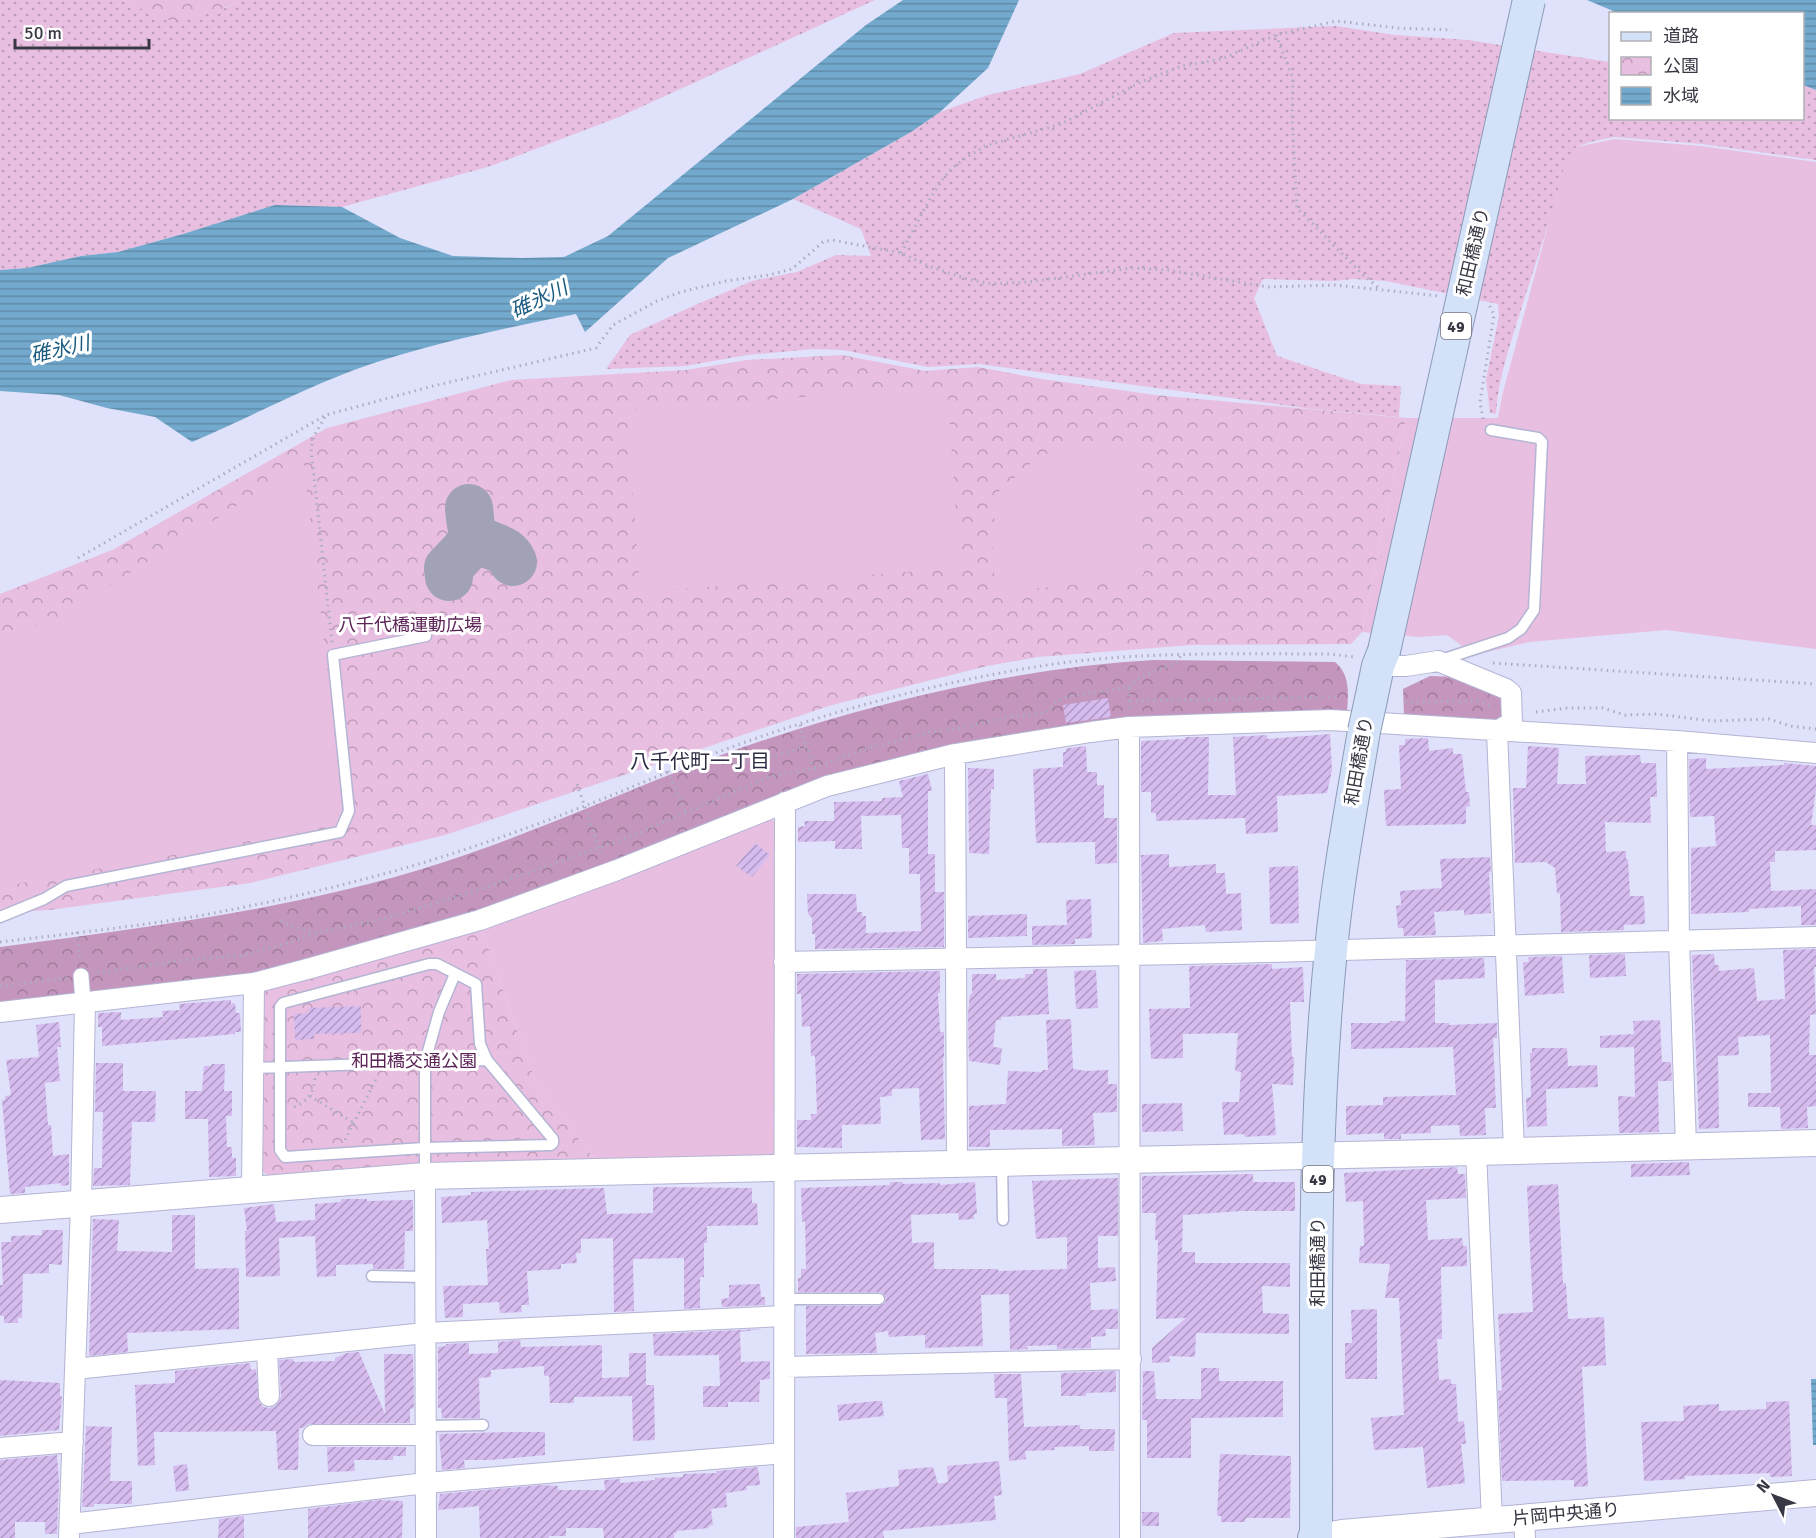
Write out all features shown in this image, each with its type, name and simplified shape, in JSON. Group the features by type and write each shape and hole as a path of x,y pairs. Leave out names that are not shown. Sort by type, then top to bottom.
{"main road":[{"name":"和田橋通り","path":"1315,1538 1318,1155 1331,949 1348,823 1367,717 1374,658 1529,0"}],"street":[{"path":"1374,658 1406,666 1438,661 1506,689 1511,693 1512,722 1497,731"},
{"path":"0,1012 254,983 480,920 617,870 818,790 955,754 1130,727 1330,720 1677,741 1816,753"},
{"path":"1130,727 1130,1538"},
{"path":"1497,731 1514,1150"},
{"path":"1677,741 1679,940 1686,1146"},
{"path":"955,754 957,1163"},
{"path":"784,1538 785,802"},
{"path":"784,962 1816,937"},
{"path":"81,976 84,1002 81,1204 69,1531 426,1483 784,1453"},
{"path":"252,1190 254,983"},
{"path":"0,1210 424,1176 1816,1143"},
{"path":"1476,1152 1492,1520"},
{"path":"424,1176 426,1538"},
{"path":"75,1369 425,1333 784,1307"},
{"path":"267,1350 269,1396"},
{"path":"783,1367 1131,1359"},
{"path":"313,1436 426,1431"},
{"path":"0,1448 73,1442"},
{"name":"片岡中央通り","path":"1315,1538 1342,1533 1492,1520 1525,1528 1816,1493"}],"lane":[{"path":"1438,661 1508,638 1521,629 1534,610 1542,442 1538,438 1491,430"},
{"path":"0,916 44,899 66,886 340,832 349,811 333,655 426,636"},
{"path":"429,964 437,964 455,974 478,987 480,1044 488,1060 553,1139 553,1143 551,1145 423,1148 285,1157 280,1150 280,1007 283,1003 429,964"},
{"path":"424,1176 425,1062 439,1012 455,974"},
{"path":"254,1068 488,1060"},
{"path":"1002,1162 1003,1220"},
{"path":"372,1276 425,1277"},
{"path":"784,1307 879,1299"},
{"path":"426,1431 483,1425"}],"path":[{"path":"901,253 928,202 952,168 985,146 1061,124 1141,82 1182,66 1222,59 1276,35 1336,21 1398,28 1452,30"},
{"path":"1276,35 1293,78 1292,118 1297,208 1361,273 1381,290"},
{"path":"78,558 326,415 433,386 596,348 613,325 657,301 681,292 726,281 792,269 823,242 832,240 901,253 931,267 967,279 992,284 1028,282 1132,268 1168,270 1237,283 1268,286 1335,285 1444,296"},
{"path":"1487,302 1494,315 1480,402 1482,417 1491,430"},
{"path":"326,415 314,436 311,449 333,655"},
{"path":"0,942 204,915 333,887 411,866 494,840 584,807 705,757 848,710 951,684 1042,666 1138,656 1330,654 1374,658"},
{"path":"0,986 174,961 239,956 316,933 408,912 630,837 771,776 813,769 859,751 929,732 961,728 1008,717 1045,713 1057,701 1067,697 1129,687 1140,677 1176,662 1181,655"},
{"path":"1485,663 1816,684"},
{"path":"1129,687 1130,727"},
{"path":"1130,701 1340,697"},
{"path":"1405,702 1478,701 1492,708 1512,713 1568,708 1603,708 1625,715 1657,714 1712,721 1769,719 1790,726 1816,729"},
{"path":"800,725 818,790"},
{"path":"705,757 712,761 748,761 807,748"},
{"path":"668,771 685,812"},
{"path":"577,784 599,848"},
{"path":"281,921 316,933"},
{"path":"77,932 81,976"},
{"path":"337,1155 383,1064"},
{"path":"280,1109 300,1105 309,1096 314,1088 315,1066"},
{"path":"309,1096 354,1123"}],"green space":[{"path":"0,0 124,0 165,20 226,8 242,0 875,0 619,117 491,166 342,207 275,205 118,252 81,256 27,268 0,270"},
{"path":"124,0 242,0 204,15 171,20 158,17"},
{"path":"1335,26 1395,35 1468,40 1609,62 1609,120 1804,120 1804,85 1816,90 1816,160 1702,144 1614,137 1576,147 1548,224 1510,344 1496,414 1490,413 1486,380 1499,316 1498,304 1386,281 1353,279 1334,281 1263,279 1254,298 1277,356 1361,384 1401,386 1399,417 1312,409 979,364 928,367 843,350 813,349 747,355 685,366 606,369 630,335 693,306 752,281 797,272 836,255 871,256 861,229 793,199 911,132 940,112 988,95 1080,74 1174,33"},
{"path":"1615,139 1701,146 1816,162 1816,649 1666,630 1529,642 1475,655 1447,635 1419,637 1362,632 1406,418 1498,418 1565,163 1576,147"},
{"name":"八千代橋運動広場","path":"842,355 925,371 978,367 1042,379 1155,395 1406,418 1362,632 1351,644 1192,645 1038,657 987,666 832,705 445,835 250,883 49,910 0,913 0,594 112,550 327,428 511,380 686,370 747,360"},
{"path":"947,386 960,568 640,592 627,410"},
{"path":"1139,442 1144,574 1138,579 995,592 992,536 998,492 1039,456 1084,443"},
{"path":"304,464 343,812 330,826 0,887 0,639 61,616"},
{"path":"1153,660 1335,662 1346,679 1347,714 1099,721 923,751 816,779 605,864 490,906 276,969 244,975 0,1002 0,947 223,915 333,893 387,879 482,849 721,755 856,712 1004,678 1103,664"},
{"path":"1430,676 1457,677 1507,693 1507,720 1404,715 1403,689"},
{"path":"770,818 777,824 775,1152 768,1159 595,1160 536,1083 482,930"},
{"name":"和田橋交通公園","path":"482,930 536,1083 595,1160 271,1178 262,1171 263,994 266,990"}],"water":[{"name":"碓氷川","path":"903,0 1019,0 988,68 940,112 911,132 793,199 668,258 585,332 576,314 419,349 323,382 192,442 155,417 107,408 59,395 0,391 0,270 27,268 81,256 118,252 275,205 342,207 400,238 453,256 564,257 608,236 866,25"},
{"path":"1587,0 1816,0 1816,90 1804,85 1804,12 1616,12"},
{"path":"1811,1379 1816,1379 1816,1445 1813,1445"}],"building":[{"path":"1108,698 1111,717 1066,723 1063,705"},
{"path":"1330,734 1332,770 1327,793 1277,796 1278,832 1246,834 1245,818 1156,821 1156,813 1151,813 1151,792 1141,792 1141,741 1209,737 1208,795 1236,795 1233,737 1267,735 1267,739"},
{"path":"1428,738 1429,751 1453,748 1453,754 1462,754 1466,792 1469,792 1470,806 1466,807 1466,824 1386,826 1384,790 1401,789 1399,745 1405,745 1405,739"},
{"path":"1086,746 1087,772 1097,772 1097,785 1104,785 1104,818 1117,818 1117,863 1095,864 1095,842 1036,843 1033,769 1063,767 1063,752 1066,752 1066,749"},
{"path":"1528,746 1559,748 1557,784 1586,784 1585,756 1640,755 1641,763 1656,763 1657,797 1650,797 1651,823 1605,822 1606,852 1626,851 1630,896 1644,896 1645,924 1624,925 1624,930 1561,932 1560,893 1557,894 1555,868 1546,862 1515,863 1513,788 1526,788"},
{"path":"1706,758 1706,769 1784,765 1784,763 1816,766 1816,790 1811,825 1816,825 1816,850 1775,851 1775,862 1770,862 1771,891 1816,889 1816,925 1801,925 1801,906 1749,909 1749,912 1691,914 1691,848 1716,846 1714,816 1690,817 1689,759"},
{"path":"968,768 994,769 994,789 991,789 989,854 969,853"},
{"path":"928,774 932,791 928,791 928,854 935,854 935,892 944,892 944,947 815,949 815,934 812,934 812,918 808,914 807,894 856,894 857,912 862,912 862,916 866,916 866,933 921,931 920,874 909,874 909,848 902,848 901,815 861,816 862,849 835,849 835,841 798,842 798,827 805,826 804,821 834,821 834,802 882,801 882,798 903,797 899,781"},
{"path":"755,843 770,855 752,877 736,866"},
{"path":"1169,854 1169,867 1216,864 1216,873 1225,873 1226,894 1241,893 1242,930 1206,932 1205,925 1162,929 1163,941 1143,943 1141,855"},
{"path":"1490,857 1491,913 1464,915 1464,910 1434,912 1436,935 1404,936 1403,928 1398,928 1396,906 1401,905 1400,891 1442,888 1440,859"},
{"path":"1298,866 1299,923 1270,924 1269,867"},
{"path":"1091,899 1092,938 1075,939 1075,944 1032,945 1032,926 1067,925 1066,900"},
{"path":"1027,914 1027,936 968,938 968,916"},
{"path":"1816,949 1816,967 1814,967 1816,1014 1810,1015 1809,1055 1816,1055 1816,1106 1807,1107 1808,1128 1781,1129 1780,1107 1748,1107 1748,1093 1771,1093 1770,1035 1738,1037 1739,1055 1718,1056 1719,1128 1699,1129 1692,955 1714,954 1715,965 1719,965 1719,971 1754,968 1757,1001 1785,999 1783,950"},
{"path":"1625,954 1626,976 1590,978 1589,955"},
{"path":"1562,956 1564,993 1525,996 1523,962 1529,962 1528,957"},
{"path":"1484,958 1485,978 1435,980 1435,1023 1449,1023 1449,1025 1497,1023 1497,1038 1493,1038 1496,1108 1485,1108 1486,1135 1460,1136 1459,1125 1431,1126 1431,1133 1401,1134 1401,1139 1384,1139 1384,1133 1346,1135 1346,1106 1383,1105 1383,1097 1456,1095 1453,1047 1351,1049 1351,1023 1405,1021 1406,960"},
{"path":"1272,964 1272,969 1303,967 1304,1002 1290,1002 1292,1057 1294,1057 1293,1085 1272,1084 1276,1135 1245,1137 1244,1134 1224,1135 1222,1102 1239,1102 1241,1072 1235,1071 1238,1033 1183,1034 1183,1058 1151,1059 1149,1009 1190,1008 1189,966"},
{"path":"1033,969 1047,969 1049,1014 1001,1017 1001,1020 996,1020 993,1047 1002,1048 1000,1065 969,1061 968,1014 970,994 972,994 972,974 996,974 996,980 1025,978 1025,974 1033,974"},
{"path":"1096,970 1098,1008 1076,1009 1074,971"},
{"path":"940,971 940,993 938,993 940,1032 944,1032 945,1139 921,1140 919,1088 892,1089 892,1096 880,1097 881,1124 842,1125 842,1148 797,1147 797,1120 811,1120 811,1114 817,1114 815,1056 811,1056 810,1026 802,1027 801,994 797,994 797,974"},
{"path":"231,1000 231,1004 235,1003 236,1013 240,1013 241,1032 102,1046 102,1027 98,1027 98,1013 121,1012 121,1020 163,1017 162,1011 180,1010 179,1004"},
{"path":"361,1006 361,1033 314,1034 314,1039 295,1040 294,1014 309,1013 309,1008"},
{"path":"1071,1019 1073,1069 1108,1070 1108,1084 1117,1084 1117,1112 1093,1113 1095,1145 1062,1146 1062,1129 990,1130 990,1147 969,1147 969,1106 1006,1104 1008,1071 1042,1072 1042,1070 1048,1070 1046,1020"},
{"path":"1660,1020 1662,1062 1671,1062 1672,1081 1658,1081 1659,1132 1619,1133 1618,1096 1635,1097 1634,1047 1600,1048 1600,1036 1634,1034 1633,1021"},
{"path":"59,1022 61,1047 57,1047 60,1081 45,1083 53,1156 69,1154 69,1185 61,1186 61,1183 25,1187 25,1193 10,1194 2,1100 5,1100 5,1096 11,1095 6,1060 39,1057 36,1025"},
{"path":"1532,1048 1567,1048 1568,1066 1597,1065 1598,1087 1546,1089 1547,1126 1527,1127 1526,1098 1531,1097 1530,1053 1532,1053"},
{"path":"96,1063 123,1063 123,1091 156,1091 155,1122 132,1122 130,1185 93,1186 94,1168 102,1168 103,1112 95,1112"},
{"path":"211,1064 225,1064 224,1091 232,1091 232,1116 226,1116 227,1147 232,1147 232,1158 236,1158 236,1176 209,1177 208,1119 185,1119 185,1091 202,1091 204,1066 211,1066"},
{"path":"1182,1103 1183,1131 1142,1132 1142,1104"},
{"path":"1689,1162 1690,1175 1631,1177 1631,1164"},
{"path":"1457,1167 1458,1174 1465,1174 1466,1198 1426,1200 1428,1240 1462,1238 1463,1246 1467,1246 1467,1266 1441,1267 1442,1339 1437,1339 1439,1380 1451,1379 1451,1384 1456,1384 1458,1422 1464,1421 1466,1444 1461,1444 1465,1483 1427,1488 1423,1447 1374,1450 1371,1418 1404,1415 1399,1298 1385,1298 1390,1264 1359,1263 1360,1246 1364,1246 1363,1201 1346,1202 1344,1173"},
{"path":"1253,1174 1253,1182 1295,1182 1295,1211 1242,1211 1183,1215 1182,1252 1195,1252 1195,1263 1290,1263 1290,1287 1262,1286 1263,1313 1289,1314 1289,1334 1196,1333 1195,1357 1169,1356 1170,1362 1152,1363 1152,1348 1186,1318 1156,1319 1158,1240 1155,1240 1156,1213 1142,1213 1142,1176"},
{"path":"1118,1178 1118,1236 1098,1236 1098,1268 1115,1267 1116,1281 1090,1283 1091,1310 1118,1309 1118,1329 1105,1329 1106,1336 1091,1337 1091,1348 1057,1349 1057,1345 1027,1346 1028,1349 1010,1350 1009,1294 981,1295 983,1346 925,1348 925,1335 889,1337 888,1331 875,1333 877,1353 806,1354 806,1306 879,1306 885,1303 886,1298 883,1293 879,1292 798,1292 798,1278 801,1278 801,1269 806,1269 805,1221 802,1222 801,1188 890,1185 890,1182 940,1183 940,1185 975,1182 977,1214 974,1214 974,1219 959,1220 958,1213 911,1215 912,1243 934,1242 934,1269 998,1269 998,1271 1067,1269 1067,1237 1036,1239 1032,1181"},
{"path":"1558,1184 1563,1283 1566,1283 1568,1319 1604,1317 1606,1365 1582,1367 1588,1486 1574,1487 1574,1480 1502,1481 1498,1391 1502,1390 1498,1314 1533,1312 1527,1186"},
{"path":"653,1187 752,1188 752,1203 757,1203 758,1225 707,1226 707,1243 704,1243 704,1277 700,1277 700,1308 684,1309 684,1258 633,1259 634,1311 614,1312 613,1238 581,1239 581,1253 576,1253 577,1263 561,1264 561,1269 527,1271 529,1305 521,1305 522,1312 500,1313 499,1302 463,1304 463,1317 445,1318 443,1286 488,1285 486,1249 489,1249 487,1220 442,1223 441,1197 471,1195 471,1192 604,1188 607,1214 653,1213"},
{"path":"341,1199 413,1200 413,1231 405,1231 404,1269 373,1269 373,1264 336,1265 336,1276 317,1277 315,1236 279,1238 280,1276 246,1277 245,1231 247,1231 244,1208 274,1204 276,1222 315,1220 315,1204 341,1202"},
{"path":"172,1215 195,1215 195,1269 239,1268 239,1329 127,1333 128,1352 89,1356 93,1219 119,1220 117,1251 172,1252"},
{"path":"42,1230 63,1230 62,1265 49,1264 49,1273 23,1274 22,1318 18,1318 18,1323 4,1323 4,1316 0,1316 0,1285 3,1285 1,1242 11,1242 11,1236 42,1235"},
{"path":"760,1284 761,1297 765,1297 765,1305 722,1307 721,1299 729,1298 729,1285"},
{"path":"1377,1309 1377,1379 1345,1379 1345,1343 1352,1343 1351,1310"},
{"path":"762,1329 740,1332 741,1362 770,1361 770,1379 760,1380 759,1402 728,1402 728,1407 703,1407 703,1386 720,1386 719,1355 654,1356 653,1334"},
{"path":"520,1340 521,1347 602,1345 602,1378 629,1377 629,1353 646,1353 646,1385 654,1385 655,1440 633,1441 632,1396 574,1397 574,1403 550,1403 549,1376 544,1376 544,1366 491,1370 491,1377 479,1378 480,1418 442,1418 441,1408 438,1408 438,1347 446,1346 446,1344 469,1343 469,1354 498,1353 498,1342"},
{"path":"359,1352 385,1414 384,1354 413,1354 414,1408 410,1409 410,1423 308,1424 299,1428 298,1470 278,1470 276,1431 154,1432 155,1465 138,1466 135,1385 175,1383 175,1371 250,1363 251,1370 256,1369 259,1402 264,1407 270,1408 276,1406 281,1396 279,1360 335,1361 335,1358 347,1353"},
{"path":"1201,1368 1219,1368 1219,1381 1283,1381 1283,1417 1191,1418 1191,1458 1147,1458 1147,1420 1142,1420 1143,1371 1154,1371 1156,1399 1201,1399"},
{"path":"1116,1371 1116,1392 1086,1393 1086,1396 1061,1396 1061,1373"},
{"path":"994,1374 1021,1374 1024,1427 1080,1425 1080,1429 1115,1429 1114,1451 1089,1451 1089,1446 1054,1447 1055,1450 1025,1451 1026,1459 1009,1461 1007,1398 995,1398"},
{"path":"0,1380 60,1383 60,1396 62,1397 59,1430 0,1436"},
{"path":"882,1401 884,1416 839,1421 837,1405"},
{"path":"1789,1401 1792,1476 1770,1477 1770,1473 1685,1476 1685,1479 1644,1481 1641,1422 1684,1421 1683,1406 1719,1404 1719,1411 1766,1409 1766,1402"},
{"path":"86,1426 112,1427 110,1481 132,1481 132,1504 94,1504 94,1507 82,1507"},
{"path":"545,1432 545,1455 464,1460 465,1468 442,1470 439,1434"},
{"path":"327,1447 406,1447 406,1456 393,1456 393,1460 354,1460 355,1471 328,1472"},
{"path":"1220,1454 1291,1456 1290,1518 1246,1518 1245,1522 1221,1522 1221,1516 1217,1516"},
{"path":"57,1455 59,1481 57,1534 45,1534 45,1522 15,1522 15,1538 0,1538 0,1460"},
{"path":"999,1461 1002,1495 994,1496 996,1520 883,1531 884,1538 796,1538 796,1527 849,1522 846,1493 899,1486 898,1470 933,1467 938,1484 948,1482 947,1466"},
{"path":"187,1464 189,1490 176,1492 173,1466"},
{"path":"758,1467 760,1485 746,1486 747,1490 726,1493 727,1507 711,1509 713,1525 708,1526 709,1528 677,1531 674,1533 674,1538 604,1538 603,1528 566,1528 566,1536 549,1536 549,1538 480,1538 479,1506 438,1510 440,1494 541,1485 558,1486 558,1490 605,1490 604,1480 620,1479 620,1483"},
{"path":"379,1500 403,1501 402,1538 308,1538 308,1509"},
{"path":"1142,1512 1159,1512 1159,1526 1142,1526"},
{"path":"244,1516 244,1538 218,1538 219,1519"}],"taxiway":[{"path":"469,508 473,532 483,542 505,552 513,562"},
{"path":"449,577 448,568 469,546 473,531"}],"district":[{"name":"八千代町一丁目","path":"700,761"}]}
